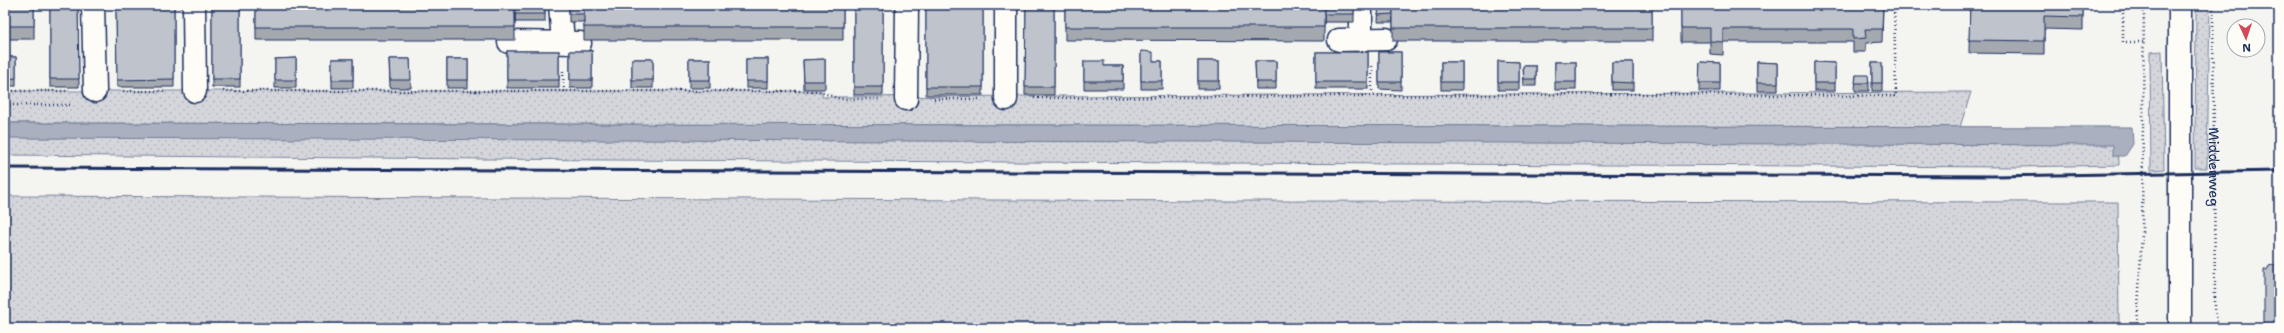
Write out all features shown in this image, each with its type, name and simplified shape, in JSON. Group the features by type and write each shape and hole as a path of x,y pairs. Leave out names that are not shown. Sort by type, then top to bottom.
{"street":[{"path":"93,5 95,91"},
{"path":"194,5 195,91"},
{"path":"509,42 572,42 560,5"},
{"path":"906,99 907,5"},
{"path":"1006,5 1006,99"},
{"path":"1361,5 1361,40"},
{"path":"2180,5 2180,328"},
{"path":"1339,40 1386,40"}],"path":[{"path":"2123,5 2123,42 2144,42"},
{"path":"2137,328 2142,233 2144,5"},
{"name":"Middenweg","path":"2213,5 2214,309 2218,328"},
{"path":"5,105 95,106 95,91"}],"shaded area":[{"path":"2196,5 2210,5 2207,168 2195,168"},
{"path":"2162,51 2164,169 2151,170 2150,52"},
{"path":"5,91 822,91 822,97 1971,92 1960,127 5,123"},
{"path":"5,135 2118,141 2119,165 2018,167 609,160 5,155"},
{"path":"5,196 1239,201 2118,202 2119,328 5,328"}],"water":[{"path":"5,123 2132,127 2133,144 2125,156 2113,156 2113,145 5,138"}],"building":[{"path":"5,5 34,5 34,26 5,26"},
{"path":"50,5 78,5 79,79 50,79"},
{"path":"116,5 174,5 174,79 117,80"},
{"path":"212,5 240,5 240,79 212,79"},
{"path":"256,5 515,5 515,27 256,27"},
{"path":"515,5 545,5 545,14 515,14"},
{"path":"569,5 584,5 584,14 569,14"},
{"path":"584,5 843,5 843,27 584,27"},
{"path":"854,5 883,5 883,87 854,87"},
{"path":"926,5 983,5 983,87 926,87"},
{"path":"1026,5 1054,5 1054,87 1025,87"},
{"path":"1065,5 1324,5 1324,27 1065,27"},
{"path":"1324,5 1354,5 1354,14 1324,14"},
{"path":"1379,5 1393,5 1393,14 1378,15"},
{"path":"1393,5 1652,5 1652,28 1393,28"},
{"path":"1681,5 1883,5 1882,29 1865,29 1866,38 1853,39 1853,29 1723,29 1723,42 1710,41 1710,28 1681,28"},
{"path":"1970,5 2083,5 2083,17 2044,16 2044,41 1969,40"},
{"path":"507,51 559,51 559,80 507,80"},
{"path":"570,51 592,51 592,80 570,80"},
{"path":"1141,51 1153,52 1153,61 1162,61 1162,81 1141,81"},
{"path":"1316,52 1368,52 1368,82 1316,82"},
{"path":"1379,52 1401,52 1401,82 1379,82"},
{"path":"5,57 16,57 16,78 5,79"},
{"path":"296,58 296,80 275,80 275,59"},
{"path":"332,59 353,59 353,80 332,80"},
{"path":"389,59 410,59 411,80 390,80"},
{"path":"447,59 468,59 468,80 447,80"},
{"path":"632,59 653,59 653,80 632,80"},
{"path":"689,59 710,59 710,80 689,80"},
{"path":"746,59 768,59 768,81 746,81"},
{"path":"825,59 825,81 804,81 803,60"},
{"path":"1084,61 1104,61 1104,66 1123,66 1123,81 1084,81"},
{"path":"1198,61 1219,61 1219,81 1198,81"},
{"path":"1255,61 1276,61 1276,82 1256,82"},
{"path":"1498,61 1519,62 1519,82 1498,82"},
{"path":"1441,62 1462,62 1462,82 1441,82"},
{"path":"1555,62 1576,62 1576,82 1555,82"},
{"path":"1612,62 1633,62 1633,83 1612,82"},
{"path":"1700,62 1720,63 1720,83 1699,83"},
{"path":"1757,62 1778,63 1778,83 1757,83"},
{"path":"1814,62 1835,63 1835,83 1814,83"},
{"path":"1872,63 1882,63 1882,83 1872,83"},
{"path":"1523,66 1536,66 1536,79 1524,79"},
{"path":"1856,75 1868,75 1869,83 1855,83"},
{"path":"2278,264 2279,328 2266,328 2266,325 2264,326 2264,270 2267,270 2269,266"}],"railway":[{"path":"5,168 1993,176 2279,171"}]}
